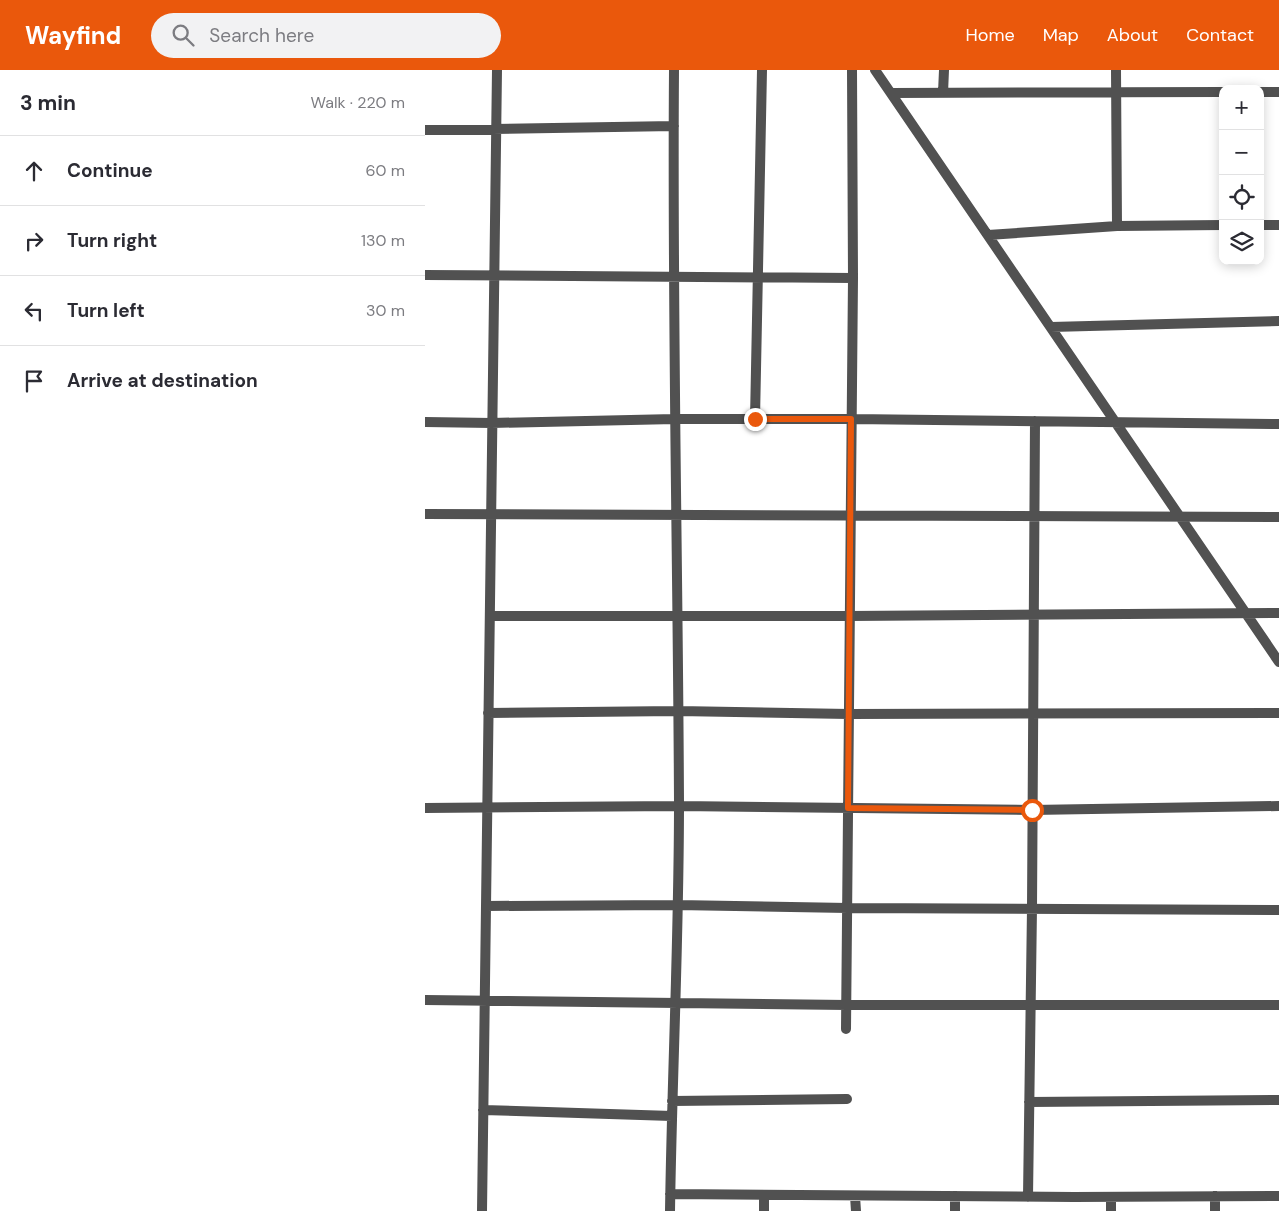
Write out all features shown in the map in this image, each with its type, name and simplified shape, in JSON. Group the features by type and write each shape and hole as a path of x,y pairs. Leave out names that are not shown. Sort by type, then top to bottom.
{"street":[{"path":"482,1211 497,70"},
{"path":"670,1211 679,806 674,70"},
{"path":"755,419 763,70"},
{"path":"846,1029 853,278 852,70"},
{"path":"875,70 1279,662"},
{"path":"943,93 944,70"},
{"path":"1116,70 1117,226"},
{"path":"891,93 1219,92"},
{"path":"1264,92 1279,92"},
{"path":"425,130 674,126"},
{"path":"988,235 1117,226 1219,225"},
{"path":"1264,225 1279,225"},
{"path":"425,275 853,278"},
{"path":"1051,327 1279,321"},
{"path":"425,422 492,423 675,418 1279,424"},
{"path":"1028,1197 1035,421"},
{"path":"425,514 1279,517"},
{"path":"490,616 1279,613"},
{"path":"489,713 678,711 849,714 1279,713"},
{"path":"425,808 679,806 1032,810 1279,806"},
{"path":"486,906 677,905 847,908 1279,910"},
{"path":"425,1000 847,1005 1279,1005"},
{"path":"673,1101 847,1099"},
{"path":"1029,1102 1279,1100"},
{"path":"483,1110 672,1116"},
{"path":"670,1194 1028,1197 1279,1196"},
{"path":"764,1211 765,1195"},
{"path":"855,1196 856,1211"},
{"path":"955,1196 955,1211"},
{"path":"1215,1196 1215,1211"},
{"path":"1111,1197 1111,1211"}],"route":[{"path":"755,419 851,419 848,808 1032,810"}]}
